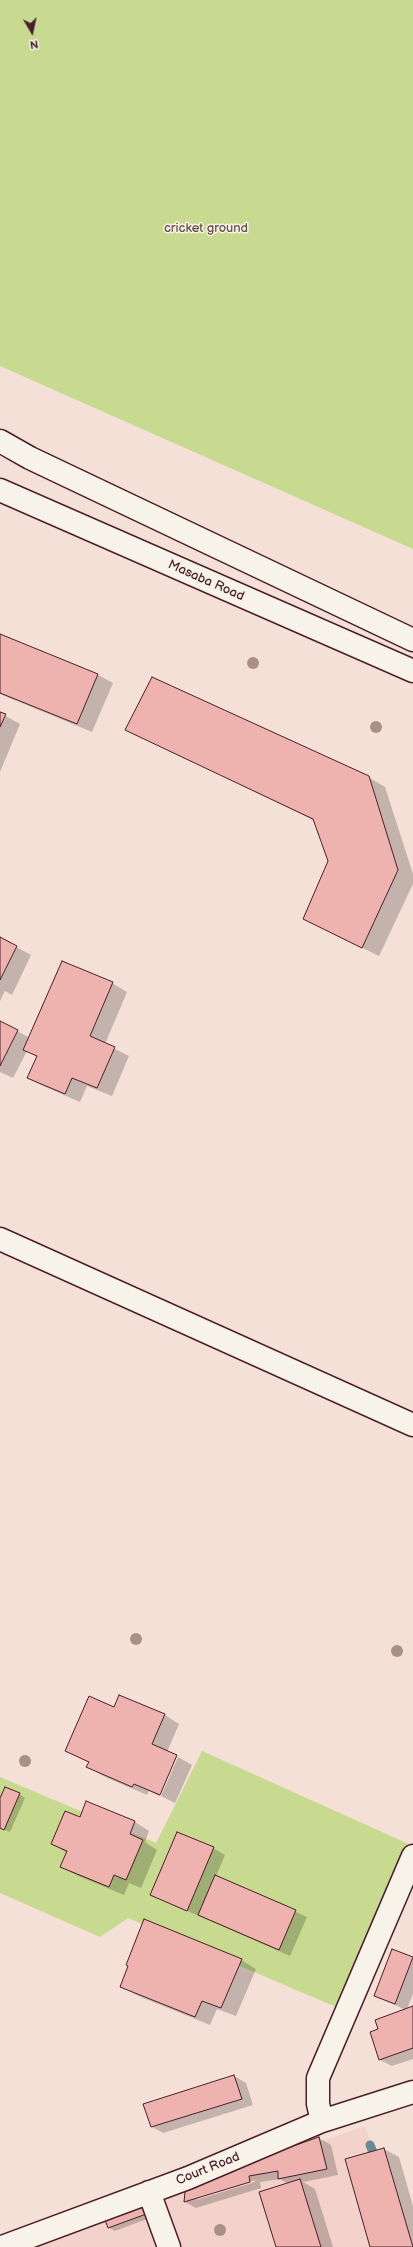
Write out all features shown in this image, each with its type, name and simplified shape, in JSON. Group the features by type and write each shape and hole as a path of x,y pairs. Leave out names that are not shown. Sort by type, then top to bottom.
{"street":[{"path":"0,441 30,458 413,640"},
{"name":"Masaba Road","path":"0,490 413,671"},
{"path":"0,1239 413,1425"},
{"path":"322,2121 318,2104 318,2078 413,1856"},
{"name":"Court Road","path":"2,2247 149,2192 322,2121 413,2092"},
{"path":"149,2192 169,2247"}],"shaded area":[{"path":"365,2126 405,2247 25,2247"}],"green space":[{"name":"cricket ground","path":"0,0 413,0 413,549 0,366"},
{"path":"202,1751 411,1845 336,2007 128,1918 100,1937 0,1893 0,1777 156,1843"}],"building":[{"path":"0,634 98,674 77,724 0,693"},
{"path":"152,677 369,776 398,870 362,948 303,919 328,861 313,819 125,730"},
{"path":"0,712 6,714 0,727"},
{"path":"0,937 17,946 0,980"},
{"path":"62,961 113,982 90,1036 115,1047 97,1088 72,1078 65,1094 27,1078 37,1056 23,1050"},
{"path":"0,1021 18,1030 0,1066"},
{"path":"119,1695 165,1714 152,1744 177,1755 160,1795 134,1784 132,1787 86,1767 89,1762 65,1751 89,1696 114,1707"},
{"path":"5,1787 20,1793 4,1830 0,1828 0,1798"},
{"path":"86,1801 135,1821 130,1834 143,1840 126,1880 114,1875 109,1887 60,1867 67,1851 51,1844 65,1811 80,1817"},
{"path":"177,1832 214,1847 187,1911 150,1895"},
{"path":"215,1875 296,1910 279,1950 198,1915"},
{"path":"144,1919 242,1959 221,2008 202,2001 195,2017 120,1987 128,1966 126,1965"},
{"path":"392,1949 413,1957 395,2004 374,1996"},
{"path":"413,2006 413,2048 379,2060 370,2032 378,2029 375,2020"},
{"path":"234,2075 242,2099 151,2127 143,2104"},
{"path":"319,2137 327,2169 278,2179 278,2171 249,2176 250,2182 184,2202 185,2192 201,2178"},
{"path":"384,2148 413,2247 370,2247 345,2159"},
{"path":"300,2179 321,2247 276,2247 259,2192"},
{"path":"157,2199 160,2209 108,2228 102,2212"}],"waterway":[{"path":"370,2145 377,2162"}]}
